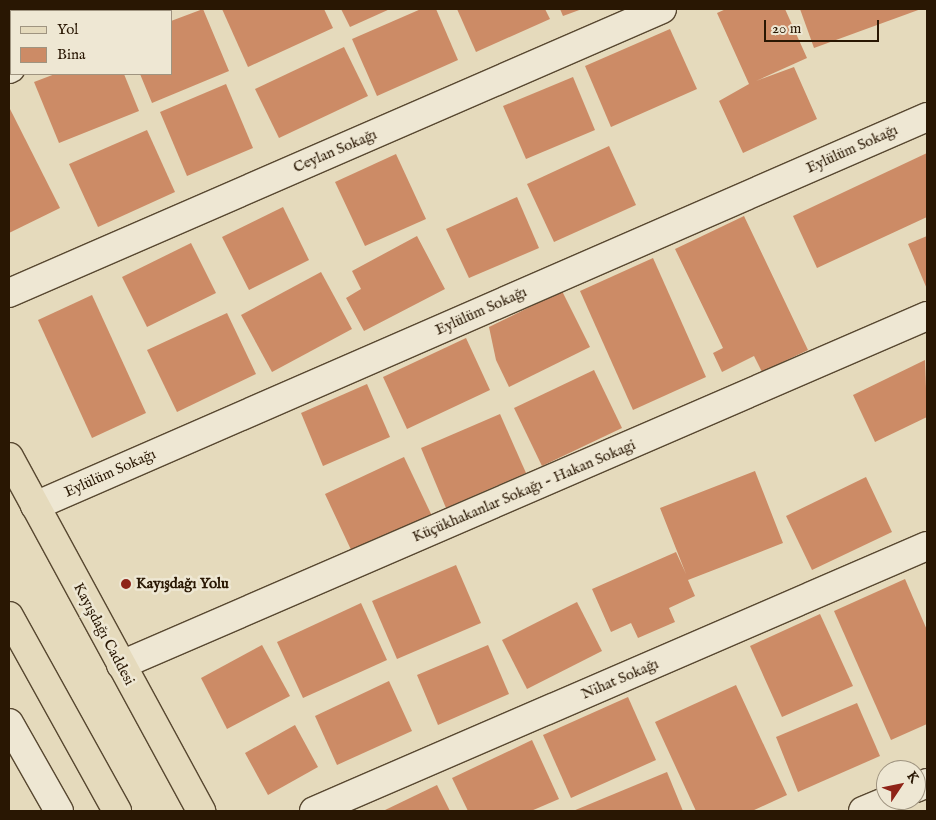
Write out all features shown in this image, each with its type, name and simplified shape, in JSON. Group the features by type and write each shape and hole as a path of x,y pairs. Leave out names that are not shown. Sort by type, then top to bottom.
{"main road":[{"name":"Kayışdağı Caddesi","path":"9,457 201,811"},
{"path":"9,616 117,811"}],"street":[{"name":"Ceylan Sokağı","path":"9,293 662,9"},
{"name":"Eylülüm Sokağı","path":"35,506 927,117"},
{"name":"Küçükhakanlar Sokağı - Hakan Sokagi","path":"121,665 927,316"},
{"name":"Nihat Sokağı","path":"314,811 927,546"},
{"path":"9,723 59,811"},
{"path":"864,811 876,806"}],"building":[{"path":"203,9 229,71 152,103 140,75 172,75 172,21"},
{"path":"222,9 324,9 333,28 248,67"},
{"path":"341,9 390,9 350,27"},
{"path":"421,9 436,9 458,60 377,96 352,39"},
{"path":"457,9 545,9 550,19 476,52"},
{"path":"560,9 582,9 563,16"},
{"path":"726,9 785,9 807,58 756,81 794,67 817,119 743,153 719,101 749,84 717,13"},
{"path":"800,9 921,9 814,48"},
{"path":"670,29 697,89 611,127 585,66"},
{"path":"344,47 368,96 279,138 255,89"},
{"path":"52,75 124,75 139,111 59,143 34,82"},
{"path":"573,77 595,130 526,159 503,106"},
{"path":"226,84 253,148 187,176 160,112"},
{"path":"9,107 60,208 9,233"},
{"path":"147,130 175,192 98,227 69,164"},
{"path":"609,146 636,205 554,242 527,184"},
{"path":"927,153 927,217 817,268 793,216"},
{"path":"396,154 426,219 365,246 335,182"},
{"path":"517,197 539,248 469,278 446,229"},
{"path":"283,207 309,260 249,290 222,237"},
{"path":"744,216 808,350 762,372 754,356 722,372 713,353 723,348 675,249"},
{"path":"417,236 445,289 364,331 346,298 361,289 352,271"},
{"path":"927,236 927,289 908,244"},
{"path":"191,243 216,293 147,327 122,277"},
{"path":"653,258 706,377 633,410 580,291"},
{"path":"321,272 352,329 272,372 241,315"},
{"path":"562,291 590,347 509,387 496,360 489,327"},
{"path":"92,295 146,413 92,438 38,320"},
{"path":"227,313 256,374 177,412 147,350"},
{"path":"466,338 490,390 407,429 383,377"},
{"path":"925,360 927,417 875,442 853,395"},
{"path":"594,370 622,428 542,466 514,408"},
{"path":"367,384 390,437 323,466 301,413"},
{"path":"500,414 526,473 446,508 421,448"},
{"path":"404,457 432,516 353,554 325,494"},
{"path":"755,471 783,543 688,580 695,596 669,608 675,622 638,638 631,623 611,632 592,589 676,552 686,574 660,508"},
{"path":"866,477 892,532 812,570 786,516"},
{"path":"456,565 481,623 397,659 372,601"},
{"path":"905,579 927,630 927,724 891,740 834,611"},
{"path":"577,602 602,651 527,689 502,640"},
{"path":"361,603 387,660 303,698 277,642"},
{"path":"820,614 853,686 782,717 750,646"},
{"path":"262,645 290,696 227,729 201,678"},
{"path":"488,645 509,694 438,725 417,675"},
{"path":"389,681 412,731 337,765 315,716"},
{"path":"736,685 787,795 752,811 696,811 655,722"},
{"path":"628,697 656,760 571,798 543,735"},
{"path":"857,703 880,756 798,792 776,737"},
{"path":"295,725 318,767 268,795 245,753"},
{"path":"532,740 559,799 531,811 468,811 452,778"},
{"path":"667,772 683,811 573,811"},
{"path":"437,785 450,811 383,811"}],"place":[{"name":"Kayışdağı Yolu","path":"126,584"}]}
